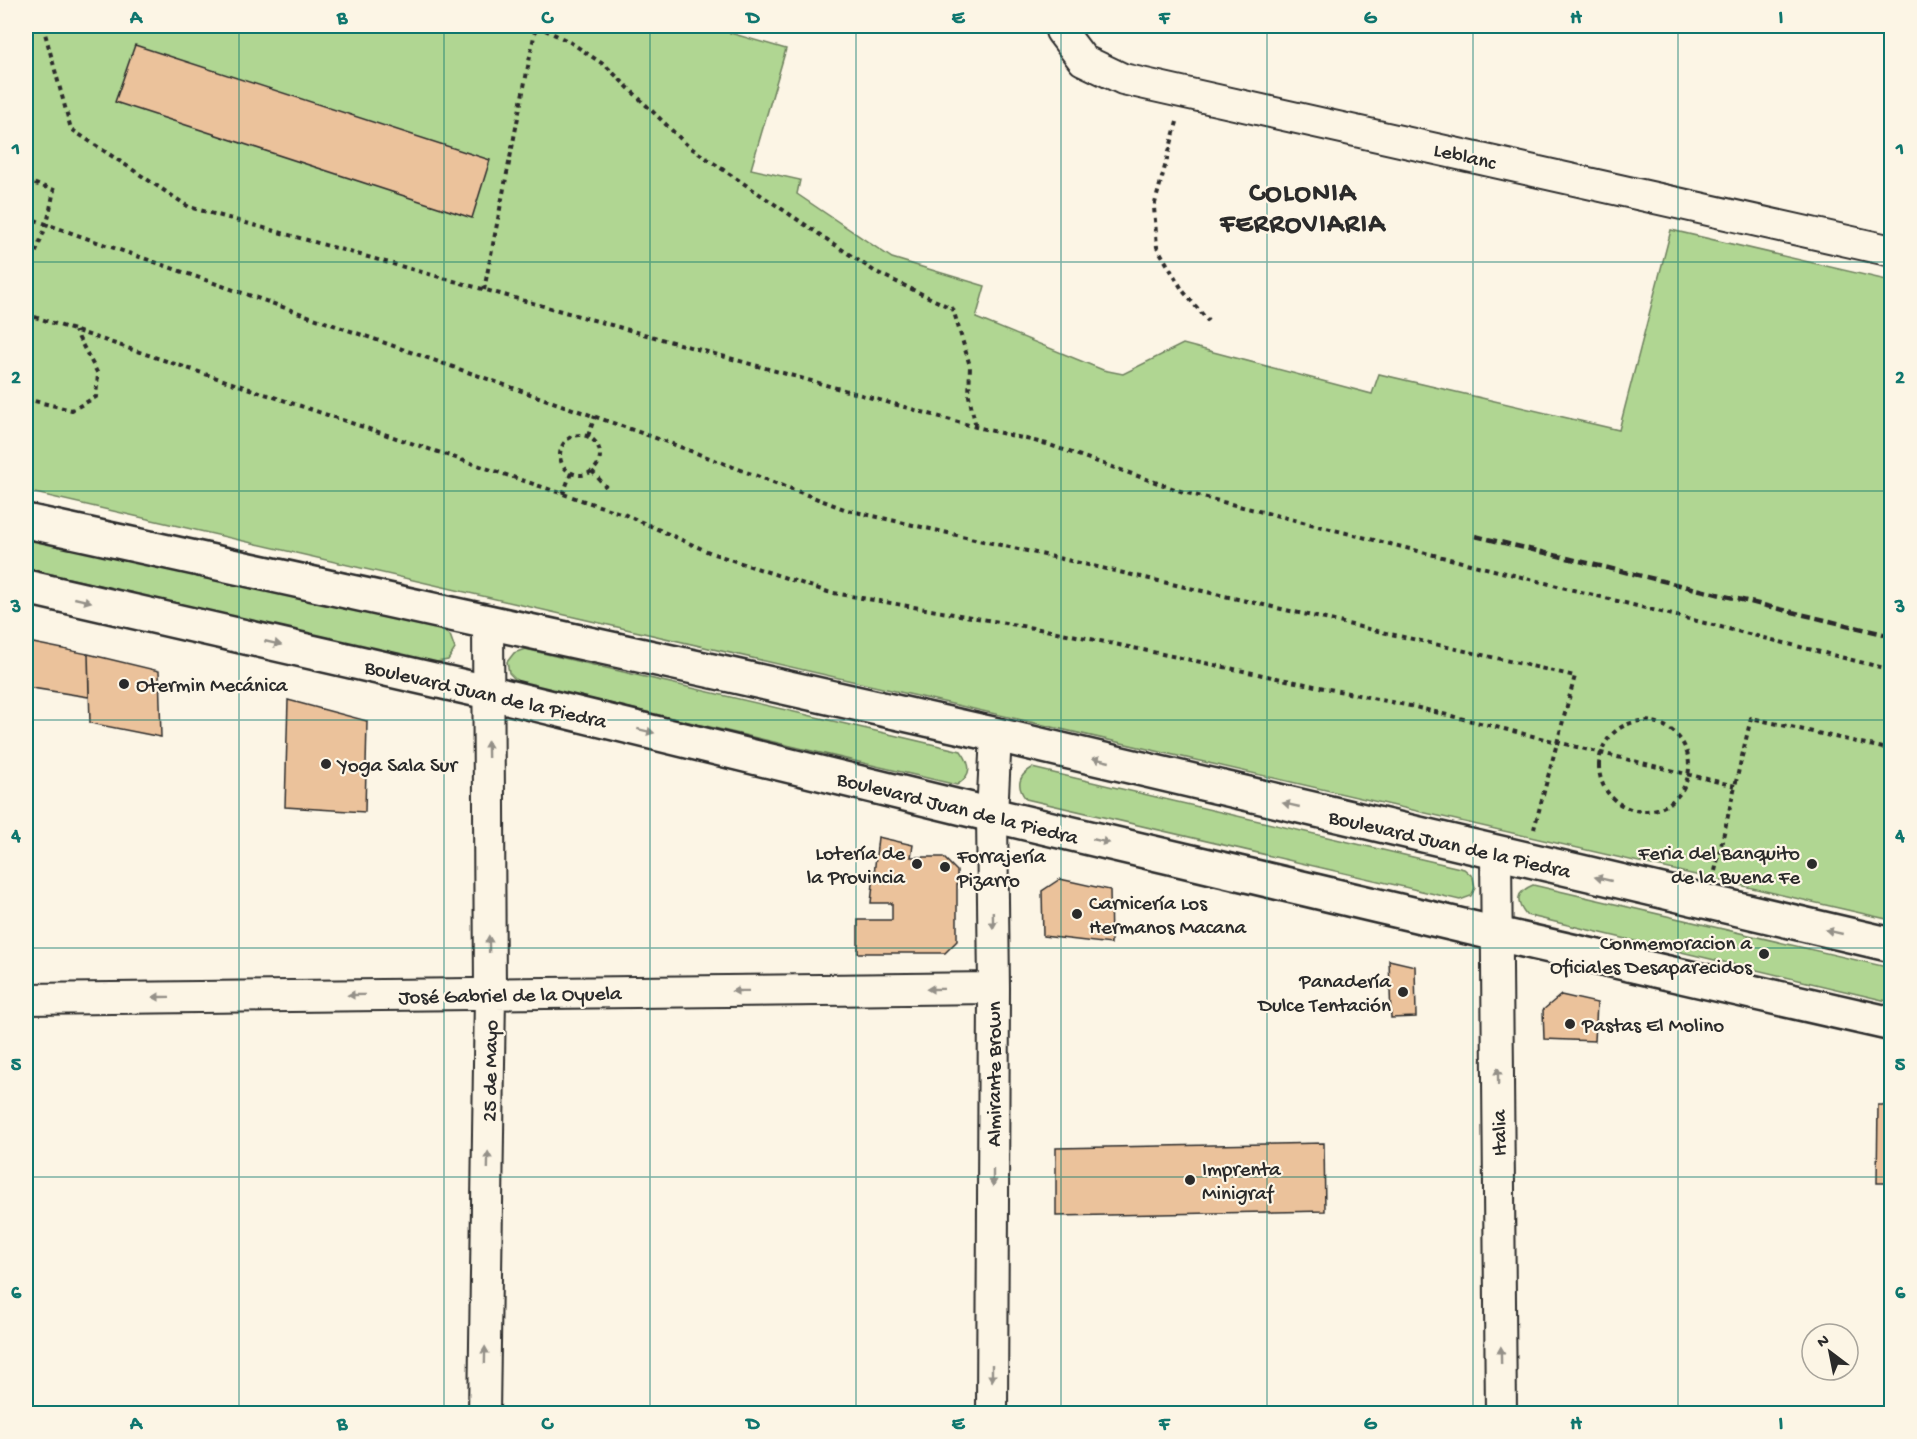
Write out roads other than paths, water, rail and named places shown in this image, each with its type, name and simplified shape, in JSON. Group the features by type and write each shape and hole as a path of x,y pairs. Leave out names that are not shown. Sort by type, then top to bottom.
{"main road":[{"name":"Boulevard Juan de la Piedra","path":"26,521 488,621 996,735 1708,904 1892,945"},
{"name":"Boulevard Juan de la Piedra","path":"26,587 487,692 992,815 1497,934 1892,1023"}],"street":[{"name":"Leblanc","path":"1060,26 1061,31 1083,60 1123,79 1892,251"},
{"name":"25 de Mayo","path":"484,1413 490,994 488,621"},
{"name":"Almirante Brown","path":"992,1413 994,988 992,815 996,735"},
{"name":"Italia","path":"1501,1413 1497,934 1511,857"},
{"name":"José Gabriel de la Oyuela","path":"26,999 994,988"}],"railway":[{"path":"1475,536 1892,636"}],"place":[{"name":"Otermin Mecánica","path":"124,684"},
{"name":"Yoga Sala Sur","path":"326,764"},
{"name":"Lotería de la Provincia","path":"917,864"},
{"name":"Feria del Banquito de la Buena Fe","path":"1812,864"},
{"name":"Forrajería Pizarro","path":"945,867"},
{"name":"Carnicería Los Hermanos Macana","path":"1077,914"},
{"name":"Conmemoracion a Oficiales Desaparecidos","path":"1764,954"},
{"name":"Panadería Dulce Tentación","path":"1403,992"},
{"name":"Pastas El Molino","path":"1570,1024"},
{"name":"Imprenta Minigraf","path":"1190,1180"}],"district":[{"name":"COLONIA FERROVIARIA","path":"1303,206"}]}
